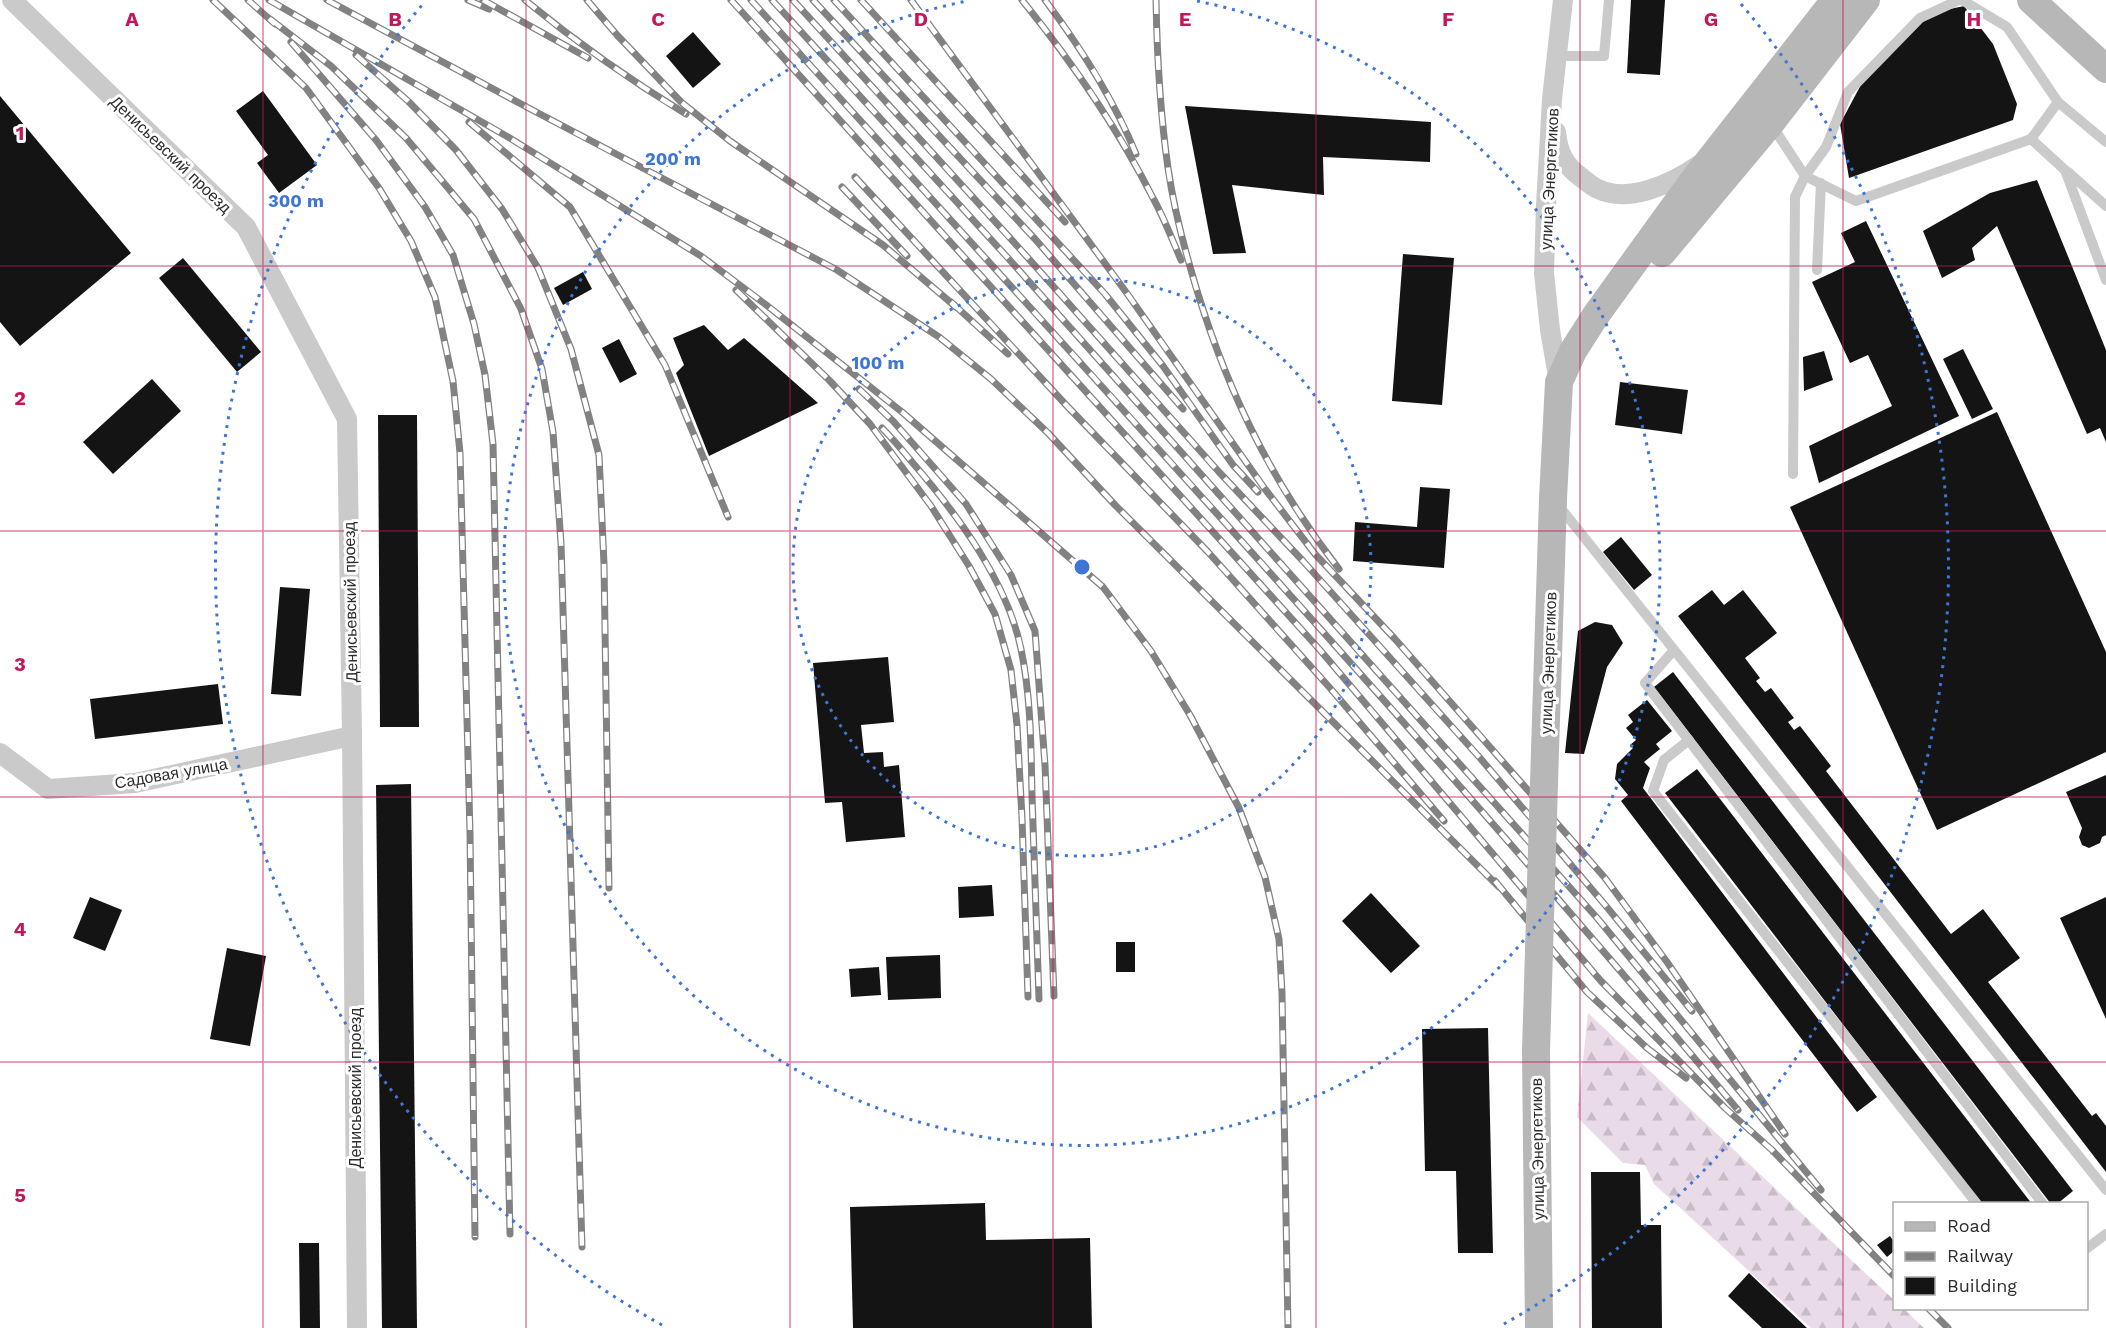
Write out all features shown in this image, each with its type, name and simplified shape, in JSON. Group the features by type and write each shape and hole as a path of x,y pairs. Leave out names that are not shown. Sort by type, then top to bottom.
{"main road":[{"path":"1559,382 1762,114 1835,0"},
{"path":"1559,382 1574,351 1596,315 1690,185 1717,153 1762,114 1866,0"},
{"path":"2031,0 2106,69"},
{"path":"2060,0 2106,51"},
{"name":"улица Энергетиков","path":"1539,1328 1536,1051 1553,499 1559,382"}],"street":[{"name":"Денисьевский проезд","path":"12,0 246,227 347,419 357,1328"},
{"name":"улица Энергетиков","path":"1559,382 1550,330 1544,273 1552,99 1563,0"},
{"path":"1552,99 1558,150 1572,171 1599,190 1628,194 1651,189 1680,178 1717,153"},
{"name":"Садовая улица","path":"0,753 48,789 135,783 352,736"}],"lane":[{"path":"1557,56 1604,56 1610,0"},
{"path":"1793,474 1796,197 1805,176 1826,147 1848,92 1920,18 1960,0 2007,27 2058,102 2106,142"},
{"path":"1762,114 1805,176 1856,201 2031,139 2058,102"},
{"path":"2031,139 2106,206"},
{"path":"2065,170 2106,280"},
{"path":"1817,270 1821,183"},
{"path":"1553,499 2106,1190"},
{"path":"1674,650 1645,683 2042,1202"},
{"path":"1689,740 1664,760 1653,791 1976,1202"},
{"path":"2088,1248 2106,1234"}],"green space":[{"path":"1588,1013 1893,1299 1893,1310 1905,1310 1924,1328 1811,1328 1654,1184 1645,1165 1623,1163 1577,1117"}],"building":[{"path":"1631,0 1665,0 1660,75 1627,73"},
{"path":"1964,6 1993,44 2017,104 2013,120 1849,178 1840,124 1863,81 1901,38 1936,12"},
{"path":"693,32 721,64 693,88 666,56"},
{"path":"263,91 317,165 279,193 257,163 268,155 236,111"},
{"path":"0,96 131,253 20,346 0,322"},
{"path":"1185,106 1431,122 1430,162 1323,157 1324,195 1232,185 1246,253 1213,254"},
{"path":"2037,180 2106,350 2106,442 2100,428 2087,434 1997,226 1972,248 1975,260 1942,278 1923,231 1990,193"},
{"path":"1866,221 1959,416 1819,483 1809,446 1892,406 1868,355 1850,363 1812,282 1855,262 1841,233"},
{"path":"1403,254 1454,258 1442,405 1392,401"},
{"path":"183,258 261,352 237,372 159,278"},
{"path":"583,272 592,289 563,305 554,288"},
{"path":"704,325 728,350 744,338 818,403 709,456 676,373 684,365 673,338"},
{"path":"619,339 637,374 620,383 602,348"},
{"path":"1963,349 1993,409 1972,419 1943,359"},
{"path":"1824,351 1833,380 1804,391 1803,357"},
{"path":"152,379 181,411 113,474 83,442"},
{"path":"1620,382 1688,390 1682,434 1615,425"},
{"path":"1997,412 2106,652 2106,752 1937,830 1790,507"},
{"path":"378,415 417,415 419,727 380,727"},
{"path":"1420,487 1450,489 1444,568 1353,561 1355,522 1417,527"},
{"path":"1621,537 1652,575 1634,590 1603,552"},
{"path":"280,587 310,589 301,696 271,694"},
{"path":"1712,590 1724,605 1743,590 1777,633 1745,658 1760,678 1756,681 1765,692 1771,688 1794,718 1788,722 1794,730 1800,726 1831,766 1826,771 1951,934 1983,909 2020,958 1988,982 2092,1116 2096,1113 2106,1126 2106,1172 1678,616"},
{"path":"1595,622 1612,625 1623,643 1607,667 1584,754 1565,753 1578,631"},
{"path":"888,657 894,722 861,725 864,753 883,752 884,767 899,765 905,837 846,842 842,802 825,803 813,663"},
{"path":"1673,672 2073,1191 2059,1202 2049,1202 1654,687"},
{"path":"218,684 223,724 95,739 90,699"},
{"path":"1647,700 1672,731 1656,744 1660,749 1644,762 1650,768 1643,788 1877,1097 1857,1112 1621,801 1628,795 1615,779 1617,764 1633,748 1630,745 1636,740 1626,728 1633,722 1628,715"},
{"path":"1697,769 2030,1202 1979,1202 1665,793"},
{"path":"2106,775 2106,835 2102,837 2100,843 2089,848 2082,845 2079,837 2082,828 2066,792"},
{"path":"411,784 417,1328 382,1328 376,785"},
{"path":"992,885 994,916 959,918 958,887"},
{"path":"1371,893 1420,946 1391,973 1342,921"},
{"path":"90,897 122,910 105,951 73,938"},
{"path":"2106,897 2106,1019 2060,918"},
{"path":"1116,942 1135,942 1135,972 1116,972"},
{"path":"227,948 266,956 250,1046 210,1039"},
{"path":"940,955 941,998 888,1000 886,957"},
{"path":"879,967 881,995 851,997 849,969"},
{"path":"1488,1028 1493,1253 1458,1253 1456,1171 1425,1171 1422,1029"},
{"path":"1591,1172 1640,1172 1641,1225 1661,1225 1662,1328 1592,1328"},
{"path":"985,1203 986,1240 1090,1238 1092,1328 853,1328 850,1207"},
{"path":"1890,1236 1893,1240 1893,1252 1887,1257 1877,1245"},
{"path":"299,1243 319,1243 320,1328 300,1328"},
{"path":"1749,1273 1807,1328 1762,1328 1728,1296"}],"railway":[{"path":"213,0 306,88 379,188 411,241 435,297 453,381 460,453 470,833 475,1237"},
{"path":"248,0 275,24"},
{"path":"269,0 508,137 701,256 902,412 1103,587 1151,651 1190,715 1239,808 1265,877 1279,939 1282,993 1288,1328"},
{"path":"327,0 837,270 939,337 991,379 1048,433 1115,505 1499,887"},
{"path":"468,0 489,9"},
{"path":"483,0 588,58"},
{"path":"525,0 604,60 686,114"},
{"path":"587,0 681,102 730,141 883,245 956,307"},
{"path":"731,0 1320,650 1600,980 1725,1108 1772,1150 1893,1275"},
{"path":"751,0 1374,689 1618,968 1738,1110"},
{"path":"772,0 1008,258 1598,919 1821,1190"},
{"path":"793,0 1480,758 1692,1011"},
{"path":"813,0 1035,239 1183,409"},
{"path":"834,0 1105,294 1163,366 1233,465 1258,492"},
{"path":"861,0 1065,222"},
{"path":"911,0 1126,292 1265,489 1315,554 1395,639 1605,878 1667,962 1785,1134"},
{"path":"1022,0 1076,71 1109,120 1157,206 1181,260"},
{"path":"1045,0 1095,74 1136,154"},
{"path":"1156,0 1159,84 1168,168 1181,232 1203,311 1250,427 1290,499 1339,569"},
{"path":"270,19 331,66 406,138 474,219 521,309 542,369 553,432 561,543 582,1247"},
{"path":"291,42 376,140 425,207 453,255 474,324 485,375 493,444 510,1234"},
{"path":"356,55 408,101 456,150 502,209 538,268 571,349 599,455 604,564 609,888"},
{"path":"469,122 570,207 665,365 728,517"},
{"path":"855,177 1067,406 1208,552 1330,688 1444,821"},
{"path":"842,187 907,256"},
{"path":"736,290 829,380 870,424 931,506 969,566 995,614 1011,670 1017,725 1028,997"},
{"path":"951,302 1008,354"},
{"path":"859,389 893,421 966,504 1011,575 1035,631 1045,765 1054,996"},
{"path":"882,428 929,482 963,526 1004,598 1021,649 1030,722 1039,999"},
{"path":"1495,881 1587,992 1647,1048 1686,1078"},
{"path":"1930,1310 1948,1328"}]}
